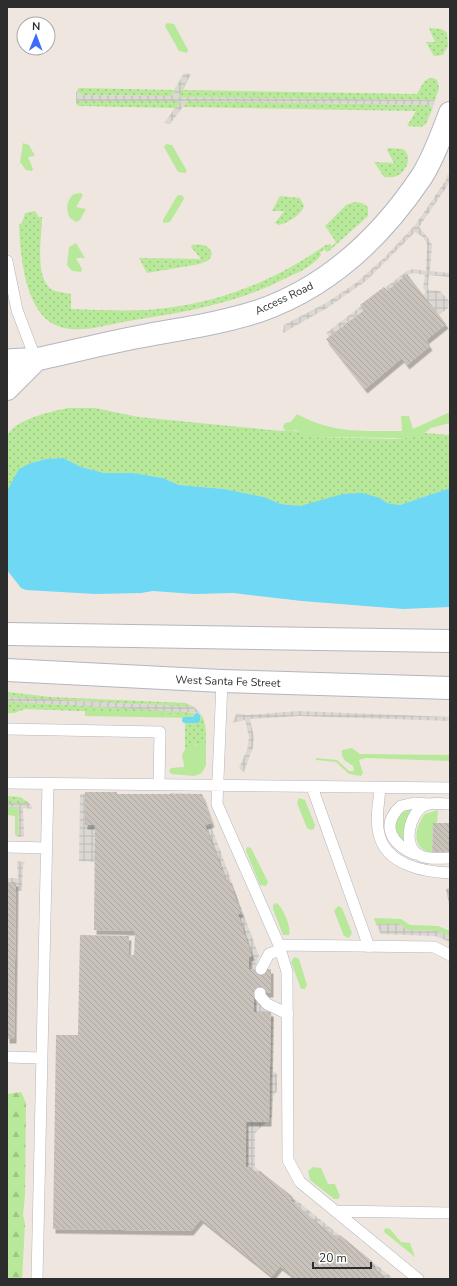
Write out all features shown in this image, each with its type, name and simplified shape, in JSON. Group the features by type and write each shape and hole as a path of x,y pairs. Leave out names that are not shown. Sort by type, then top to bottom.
{"street":[{"name":"Access Road","path":"7,361 36,360 138,337 226,321 261,310 310,287 350,259 372,239 396,213 422,176 441,139 450,113"},
{"path":"7,389 36,360"},
{"path":"7,634 450,640"},
{"name":"West Santa Fe Street","path":"7,670 222,681 450,688"}],"lane":[{"path":"7,261 17,310 36,360"},
{"path":"222,681 217,804 280,948 287,972 288,1160 300,1182 418,1279"},
{"path":"7,729 160,732 159,785"},
{"path":"7,783 450,788"},
{"path":"37,1279 48,783"},
{"path":"312,787 369,947"},
{"path":"380,788 377,821 379,836 387,849 399,860 421,871 450,873"},
{"path":"450,804 414,803 401,806 390,820 390,832 398,844 405,850 420,856 450,858"},
{"path":"420,856 411,846 411,828 421,809 431,804"},
{"path":"7,847 47,848"},
{"path":"261,969 269,954 280,948 434,947 450,955"},
{"path":"260,993 260,996 267,1004 288,1014"},
{"path":"7,1057 41,1058"},
{"path":"336,1211 450,1212"}],"green space":[{"path":"167,23 174,24 188,50 187,53 179,51 165,26"},
{"path":"429,28 442,29 447,33 448,46 443,55 434,56 426,42 435,42"},
{"path":"183,74 172,96 84,95 76,92 79,88 174,90"},
{"path":"191,74 183,90 417,94 425,81 430,78 437,80 439,88 435,100 177,97"},
{"path":"76,101 181,101 164,123 175,108 79,106 76,104"},
{"path":"187,101 428,105 433,107 426,124 421,127 407,126 416,111 183,107 171,124"},
{"path":"23,143 29,145 35,156 28,157 33,169 32,171 26,170 20,162"},
{"path":"166,144 172,145 187,171 185,173 178,172 164,147"},
{"path":"388,148 403,149 408,155 408,163 404,171 394,177 384,177 374,162 394,163 387,150"},
{"path":"81,193 83,195 76,207 86,209 80,220 76,222 68,215 67,208 68,202 74,194"},
{"path":"177,196 183,196 184,199 170,222 163,223 163,220"},
{"path":"280,196 300,198 304,206 294,218 286,223 278,225 275,223 284,211 272,211"},
{"path":"355,202 362,203 368,207 368,216 330,250 327,252 324,249 320,253 321,255 318,259 310,266 295,274 267,287 229,301 89,329 69,329 59,326 50,322 41,314 34,303 29,290 22,263 19,224 22,223 25,213 35,211 39,217 42,217 40,255 42,275 51,289 58,292 71,294 71,309 147,310 196,303 241,290 263,281 326,245 330,244 332,246 336,242 325,226 346,205"},
{"path":"76,243 85,258 76,258 82,269 81,272 72,271 67,265 69,247"},
{"path":"192,245 201,245 209,248 212,254 209,260 200,264 147,273 139,258 201,259 191,247"},
{"path":"68,408 95,408 138,417 281,431 293,430 310,437 395,439 425,433 450,435 450,488 400,505 387,503 380,498 300,506 281,504 264,497 224,489 179,485 163,478 133,473 104,473 81,467 63,458 46,459 31,463 7,491 6,451 7,438 10,432 16,426 33,417"},
{"path":"450,412 450,423 431,428 422,435 404,438 310,437 296,430 285,430 283,427 285,423 291,422 297,414 322,425 346,430 402,431 401,416 409,416 413,429"},
{"path":"7,692 51,697 186,703 194,707 26,699 7,697"},
{"path":"7,701 165,710 187,712 188,715 25,709 14,713 7,713"},
{"path":"85,710 187,715 187,712 194,713 194,718 85,716"},
{"path":"200,714 205,724 206,747 195,744 185,751 185,722 200,722"},
{"path":"199,744 206,747 206,765 202,773 194,776 171,774 169,771 171,768 184,767 182,754 186,749 193,745"},
{"path":"352,748 360,754 450,755 450,761 366,758 359,760 363,773 361,776 349,774 336,762 316,760 316,758 337,760 349,771 354,771 353,766 344,760 342,756 342,750"},
{"path":"7,796 20,797 29,803 7,803"},
{"path":"299,798 305,800 315,825 314,829 311,830 307,828 297,803"},
{"path":"7,807 19,807 18,837 15,835 15,816 7,815"},
{"path":"409,809 412,809 412,811 404,839 402,840 396,831 396,823 400,815"},
{"path":"438,810 437,823 433,823 432,853 425,851 420,847 416,837 418,825 425,814"},
{"path":"247,847 251,848 268,882 266,886 260,885 246,851"},
{"path":"276,903 281,908 286,918 290,932 289,935 283,935 273,909 273,905"},
{"path":"338,906 342,908 352,933 349,938 344,936 334,911"},
{"path":"374,918 401,919 410,925 438,926 450,931 450,936 436,931 407,930 400,924 376,924"},
{"path":"294,957 299,959 307,985 305,989 301,989 291,962"},
{"path":"21,1092 26,1103 25,1195 23,1215 25,1224 22,1279 7,1279 7,1094"},
{"path":"313,1167 321,1168 328,1184 335,1184 340,1196 338,1199 334,1199 310,1180 308,1171"},
{"path":"385,1228 390,1229 401,1242 410,1243 415,1257 384,1232"}],"shaded area":[{"path":"184,73 191,74 178,97 435,100 433,107 428,105 187,101 170,124 164,123 181,101 76,101 76,92 84,95 172,96"},
{"path":"447,175 450,175 450,182 419,227 432,245 430,271 450,273 449,277 429,275 428,288 429,290 440,291 449,301 448,308 439,315 423,295 426,292 423,288 425,275 413,273 407,275 329,337 326,333 407,271 413,269 426,271 427,244 423,237 415,232 366,281 327,308 283,333 284,325 326,303 356,283 385,257 416,224 446,180"},
{"path":"7,697 194,707 201,713 7,701"},
{"path":"298,711 450,717 450,721 299,716 250,719 254,737 253,747 244,772 239,768 247,750 249,737 245,720 232,723 237,713 246,715"},
{"path":"171,793 202,794 212,823 210,823 259,956 254,970 253,995 258,1002 274,1017 273,1071 277,1074 277,1091 273,1096 272,1117 255,1133 255,1167 394,1279 383,1279 246,1167 249,957 193,806 96,804 95,862 79,861 80,794 171,795"},
{"path":"7,803 29,803 32,807 32,809 23,808 24,836 18,837 19,807 7,807"},
{"path":"17,861 25,862 23,866 22,891 7,891 7,878 18,878"},
{"path":"376,924 400,924 407,930 436,931 450,936 450,942 435,936 381,934"}],"water":[{"path":"63,458 81,467 104,473 133,473 163,478 179,485 224,489 264,497 281,504 300,506 343,494 362,493 380,498 387,503 400,505 450,488 450,607 403,609 302,601 233,593 194,594 153,591 141,593 95,594 26,590 21,588 7,570 7,491 19,469 31,463 46,459"}],"building":[{"path":"407,274 446,324 426,340 430,346 407,365 402,358 365,389 326,339 364,310 360,305 384,287 387,291"},
{"path":"85,792 117,792 117,794 202,794 212,823 205,825 226,880 229,879 241,913 238,914 252,956 249,957 249,969 271,969 271,993 254,993 254,1012 271,1012 269,1122 246,1122 246,1167 250,1167 258,1174 260,1171 293,1197 291,1200 315,1221 338,1238 340,1235 373,1262 371,1265 387,1279 297,1279 280,1266 272,1276 201,1219 191,1231 53,1229 56,1035 78,1035 80,935 129,936 128,955 134,955 135,931 94,930 95,825 85,825"},
{"path":"433,823 450,823 450,854 432,854"},
{"path":"7,882 16,882 14,1039 7,1039"},
{"path":"450,888 450,904 449,904 446,889"}],"waterway":[{"path":"185,720 197,720 197,716"}]}
